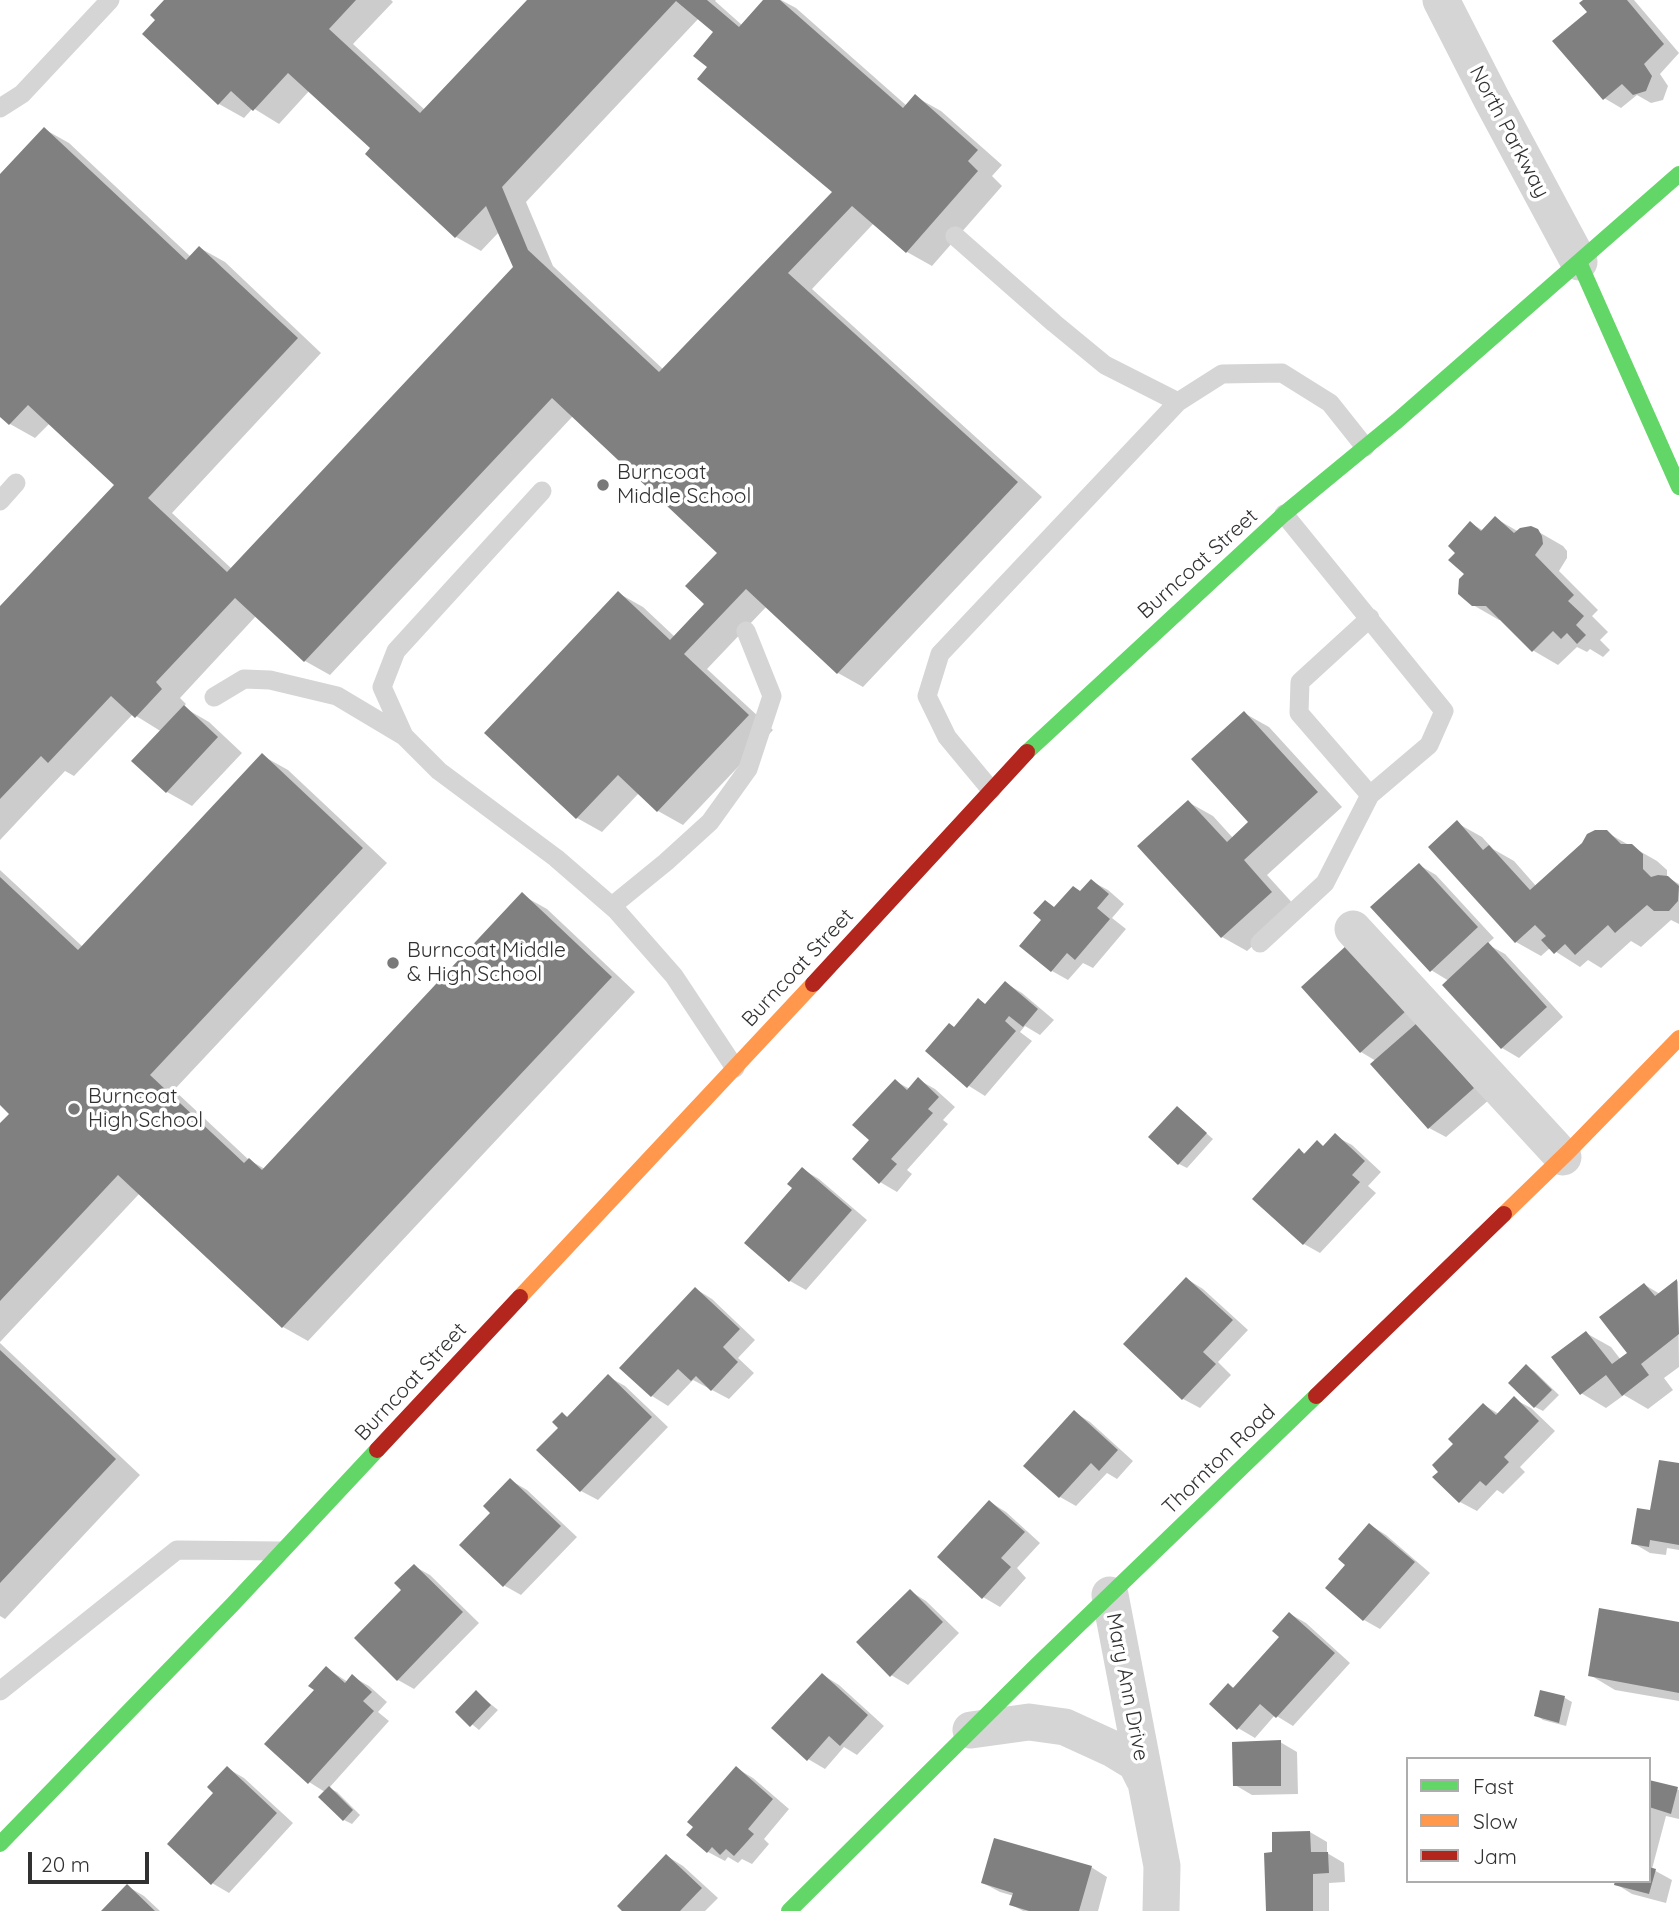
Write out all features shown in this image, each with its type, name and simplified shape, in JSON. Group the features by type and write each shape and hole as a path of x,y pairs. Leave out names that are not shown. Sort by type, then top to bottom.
{"main road":[{"name":"Burncoat Street","path":"0,1844 281,1551 1045,734 1284,514 1679,174"},
{"path":"1579,262 1679,487"},
{"name":"Thornton Road","path":"789,1911 971,1730 1563,1157 1679,1038"}],"street":[{"name":"North Parkway","path":"1441,0 1490,99 1579,262"},
{"path":"1353,929 1563,1157"},
{"name":"Mary Ann Drive","path":"1110,1595 1162,1866 1161,1911"},
{"name":"Mary Ann Drive","path":"971,1730 1029,1722 1065,1727 1136,1763 1144,1779"}],"lane":[{"path":"0,108 22,94 110,0"},
{"path":"954,236 1105,365 1178,402"},
{"path":"991,790 947,737 927,696 940,654 1178,402 1222,374 1282,373 1331,403 1365,447"},
{"path":"404,736 382,687 396,651 542,491"},
{"path":"1260,943 1325,883 1370,795 1429,745 1444,712 1284,514"},
{"path":"1370,618 1300,682 1299,713 1370,795"},
{"path":"612,906 710,822 748,769 772,696 746,631"},
{"path":"214,697 244,679 270,680 337,696 404,736 439,771 556,858 612,906 674,976 735,1068"},
{"path":"0,1690 177,1550 281,1551"}],"building":[{"path":"164,0 356,0 329,29 420,113 527,0 707,0 739,27 763,0 780,0 903,108 915,94 978,150 968,161 978,171 906,253 852,206 788,273 1018,482 837,674 746,589 684,654 749,715 657,812 618,775 576,819 484,733 618,591 670,640 704,604 685,586 717,553 552,398 304,662 235,598 156,682 162,689 135,718 111,696 48,763 41,756 0,799 0,606 114,485 28,405 9,425 0,417 0,174 44,127 186,260 199,246 298,338 148,498 227,572 513,267 486,206 455,238 365,154 370,148 288,73 253,111 231,91 218,105 142,34 155,20 150,15","holes":["676,1 713,32 693,56 707,67 697,79 832,192 659,372 528,250 502,187"]},
{"path":"1583,0 1627,0 1664,44 1644,64 1652,76 1646,91 1633,95 1622,84 1603,100 1552,41 1587,12 1579,3"},
{"path":"1495,516 1514,533 1520,528 1531,526 1538,529 1543,544 1535,555 1574,595 1568,601 1584,616 1576,625 1586,635 1577,644 1567,633 1561,639 1553,631 1532,652 1486,606 1472,606 1458,594 1459,579 1464,574 1448,560 1455,553 1448,546 1470,521 1481,531"},
{"path":"184,705 218,737 166,793 131,761"},
{"path":"1244,711 1318,792 1244,860 1272,892 1221,938 1137,846 1188,800 1227,842 1248,822 1191,759"},
{"path":"262,753 363,848 150,1075 244,1163 249,1158 262,1170 522,892 612,977 282,1328 118,1175 0,1301 0,1123 9,1114 0,1105 0,877 78,950"},
{"path":"1457,820 1483,850 1489,845 1530,890 1582,843 1587,834 1595,830 1607,830 1621,844 1632,844 1643,854 1643,869 1651,877 1668,876 1679,886 1678,901 1669,911 1654,911 1647,905 1615,933 1608,925 1575,955 1565,944 1554,954 1541,940 1546,936 1535,925 1515,943 1428,847"},
{"path":"1419,863 1478,927 1430,972 1370,907"},
{"path":"1091,879 1109,894 1097,908 1110,919 1075,960 1067,953 1051,972 1019,946 1041,920 1033,913 1045,900 1054,907 1073,886 1080,891"},
{"path":"1488,942 1547,1007 1501,1049 1442,985"},
{"path":"1347,945 1406,1011 1360,1053 1301,987"},
{"path":"1005,981 1038,1009 1023,1027 1009,1016 1005,1021 1016,1031 967,1088 925,1051 949,1023 954,1027 978,998 985,1004"},
{"path":"1417,1023 1474,1088 1428,1129 1370,1064"},
{"path":"918,1077 939,1097 928,1109 933,1113 891,1159 897,1164 879,1184 852,1159 869,1140 852,1125 895,1079 907,1090"},
{"path":"1177,1106 1207,1133 1178,1165 1148,1137"},
{"path":"1335,1133 1365,1161 1352,1175 1360,1182 1303,1245 1252,1199 1299,1148 1304,1154 1317,1140 1323,1146"},
{"path":"802,1167 852,1210 789,1282 744,1243 792,1188 787,1184"},
{"path":"1186,1277 1233,1320 1203,1352 1216,1364 1182,1400 1123,1344"},
{"path":"1677,1279 1679,1334 1641,1364 1649,1375 1622,1396 1606,1375 1580,1395 1551,1357 1586,1331 1612,1364 1627,1353 1599,1317 1644,1283 1655,1296"},
{"path":"695,1287 740,1329 723,1347 738,1362 711,1391 696,1376 691,1381 678,1369 651,1397 619,1368"},
{"path":"0,1350 116,1459 0,1583"},
{"path":"1526,1364 1552,1390 1534,1408 1508,1383"},
{"path":"608,1374 652,1417 580,1492 536,1450 558,1428 552,1422 562,1412 567,1417"},
{"path":"1514,1396 1539,1421 1504,1457 1509,1462 1486,1486 1480,1481 1459,1503 1432,1477 1438,1472 1432,1465 1453,1444 1448,1439 1483,1403 1496,1415"},
{"path":"1074,1410 1118,1450 1099,1471 1091,1463 1059,1498 1023,1466"},
{"path":"1659,1460 1679,1463 1679,1545 1650,1540 1649,1547 1631,1544 1637,1508 1650,1510"},
{"path":"510,1478 561,1526 503,1587 459,1545 490,1513 483,1506"},
{"path":"989,1500 1025,1532 1001,1558 1011,1567 982,1599 937,1557"},
{"path":"1369,1523 1415,1562 1363,1621 1325,1588 1345,1565 1338,1559"},
{"path":"414,1564 463,1612 397,1681 354,1638 401,1590 394,1583"},
{"path":"910,1589 943,1622 890,1677 856,1642"},
{"path":"1599,1608 1679,1622 1679,1693 1588,1676"},
{"path":"1289,1612 1335,1653 1276,1718 1260,1704 1237,1730 1209,1704 1228,1683 1233,1688 1279,1637 1272,1631"},
{"path":"326,1666 345,1683 352,1674 372,1692 363,1701 374,1711 308,1784 264,1744 314,1690 308,1686"},
{"path":"822,1673 868,1715 840,1746 829,1736 807,1761 771,1728"},
{"path":"476,1690 491,1705 470,1727 455,1712"},
{"path":"1540,1690 1565,1696 1559,1723 1534,1716"},
{"path":"1281,1740 1281,1786 1233,1786 1232,1742"},
{"path":"227,1766 277,1813 211,1885 167,1844 213,1793 207,1787"},
{"path":"736,1766 773,1799 748,1829 754,1834 734,1856 726,1849 720,1855 712,1847 707,1853 686,1835 693,1827 687,1822"},
{"path":"1651,1780 1678,1787 1671,1814 1651,1808"},
{"path":"329,1786 353,1810 343,1821 318,1797"},
{"path":"1310,1831 1311,1852 1328,1852 1329,1873 1313,1874 1313,1911 1266,1911 1264,1853 1272,1852 1272,1832"},
{"path":"994,1838 1092,1866 1079,1911 1029,1911 1009,1905 1013,1893 981,1883"},
{"path":"666,1854 702,1888 680,1911 622,1911 617,1906"},
{"path":"1651,1868 1656,1869 1649,1894 1614,1885 1651,1883"},
{"path":"127,1884 155,1911 101,1911"}],"traffic: fast":[{"path":"1027,752 1284,514 1397,421 1679,174"},
{"path":"1579,262 1679,487"},
{"path":"789,1911 1036,1666 1316,1396"},
{"path":"0,1844 233,1604 377,1450"}],"traffic: slow":[{"path":"520,1297 813,984"},
{"path":"1504,1214 1679,1038"}],"traffic: jam":[{"path":"813,984 1027,752"},
{"path":"1316,1396 1504,1214"},
{"path":"377,1450 520,1297"}],"place":[{"name":"Burncoat Middle School","path":"603,485"},
{"name":"Burncoat Middle & High School","path":"393,963"},
{"name":"Burncoat High School","path":"74,1109"}]}
